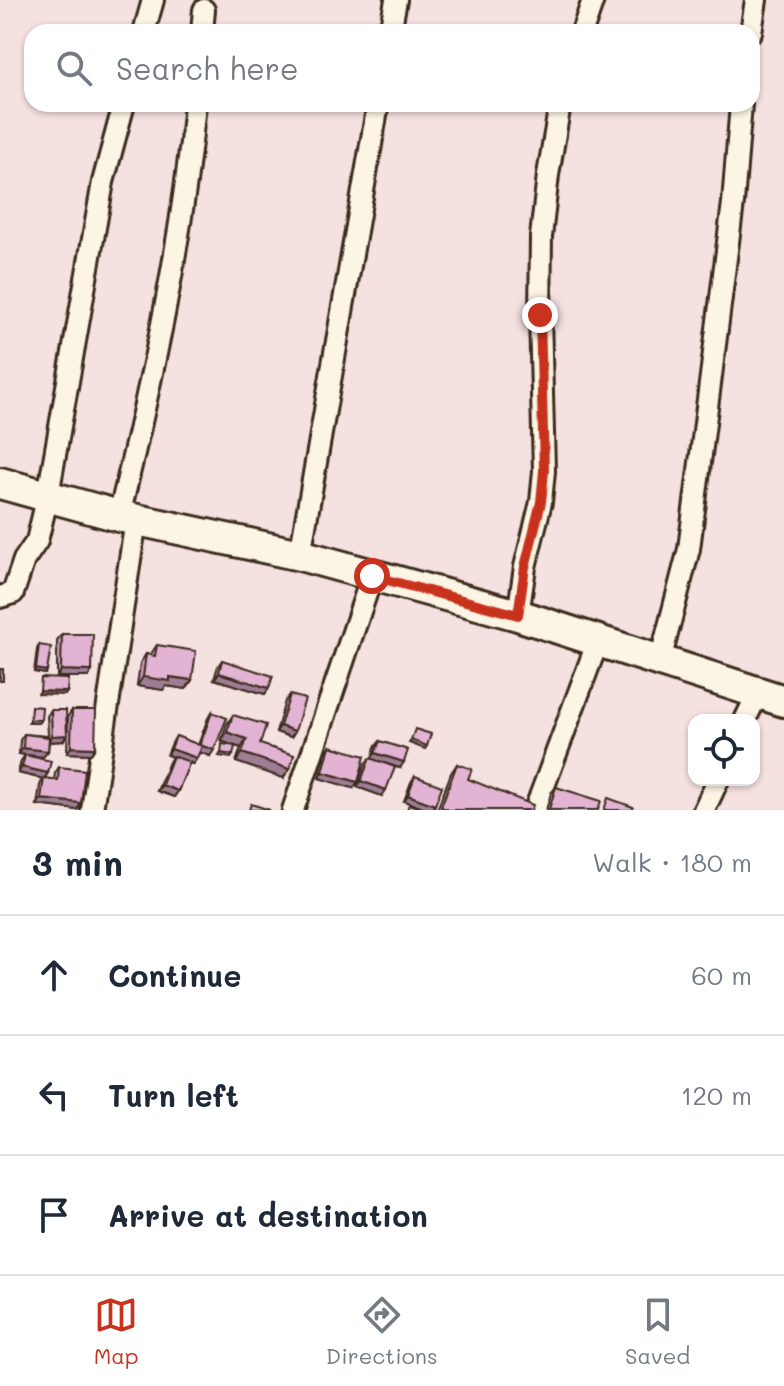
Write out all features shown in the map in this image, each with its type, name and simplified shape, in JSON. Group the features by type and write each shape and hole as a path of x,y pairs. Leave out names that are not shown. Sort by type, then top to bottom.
{"street":[{"path":"146,24 153,0"},
{"path":"392,24 396,0"},
{"path":"585,24 593,0"},
{"path":"752,24 756,0"},
{"path":"203,24 204,10"},
{"path":"0,597 13,593 24,560 37,541 48,495 103,182 122,112"},
{"path":"92,810 128,518 185,192 194,112"},
{"path":"300,555 377,112"},
{"path":"518,615 525,567 541,502 544,471 541,237 559,112"},
{"path":"660,661 689,549 733,203 740,112"},
{"path":"0,483 128,518 300,555 518,615 771,697"},
{"path":"293,810 372,576"},
{"path":"535,810 598,641"},
{"path":"752,714 771,697"},
{"path":"704,810 715,786"}],"building":[{"path":"62,634 93,634 92,671 61,670"},
{"path":"39,645 51,647 47,671 36,669"},
{"path":"157,645 196,651 192,680 143,677 146,654 155,656"},
{"path":"222,660 273,676 269,688 219,673"},
{"path":"41,678 68,679 67,692 40,691"},
{"path":"290,695 305,699 295,731 280,726"},
{"path":"31,706 42,707 41,720 30,720"},
{"path":"51,710 66,710 67,735 52,736"},
{"path":"72,710 96,710 95,748 71,747"},
{"path":"212,712 227,718 214,750 200,745"},
{"path":"233,715 266,725 260,744 294,755 290,769 242,753 247,739 227,732"},
{"path":"415,729 431,734 427,746 411,740"},
{"path":"24,734 49,737 48,751 23,748"},
{"path":"176,736 202,746 197,758 171,749"},
{"path":"380,741 408,750 404,762 375,753"},
{"path":"222,744 235,746 233,755 221,753"},
{"path":"330,746 365,756 358,782 323,772"},
{"path":"25,755 51,761 48,773 22,767"},
{"path":"173,756 190,762 178,791 162,785"},
{"path":"370,758 395,767 386,790 361,781"},
{"path":"457,764 472,769 468,779 533,805 531,810 449,810 441,807"},
{"path":"59,767 85,770 81,803 41,799 44,778 58,780"},
{"path":"415,776 442,786 435,805 408,795"},
{"path":"556,787 601,801 598,810 549,809"},
{"path":"608,798 633,807 633,810 604,810"},
{"path":"251,804 270,810 249,810"},
{"path":"409,804 426,810 407,810"}],"route":[{"path":"372,576 518,615 525,567 541,502 544,471 540,315"}]}
